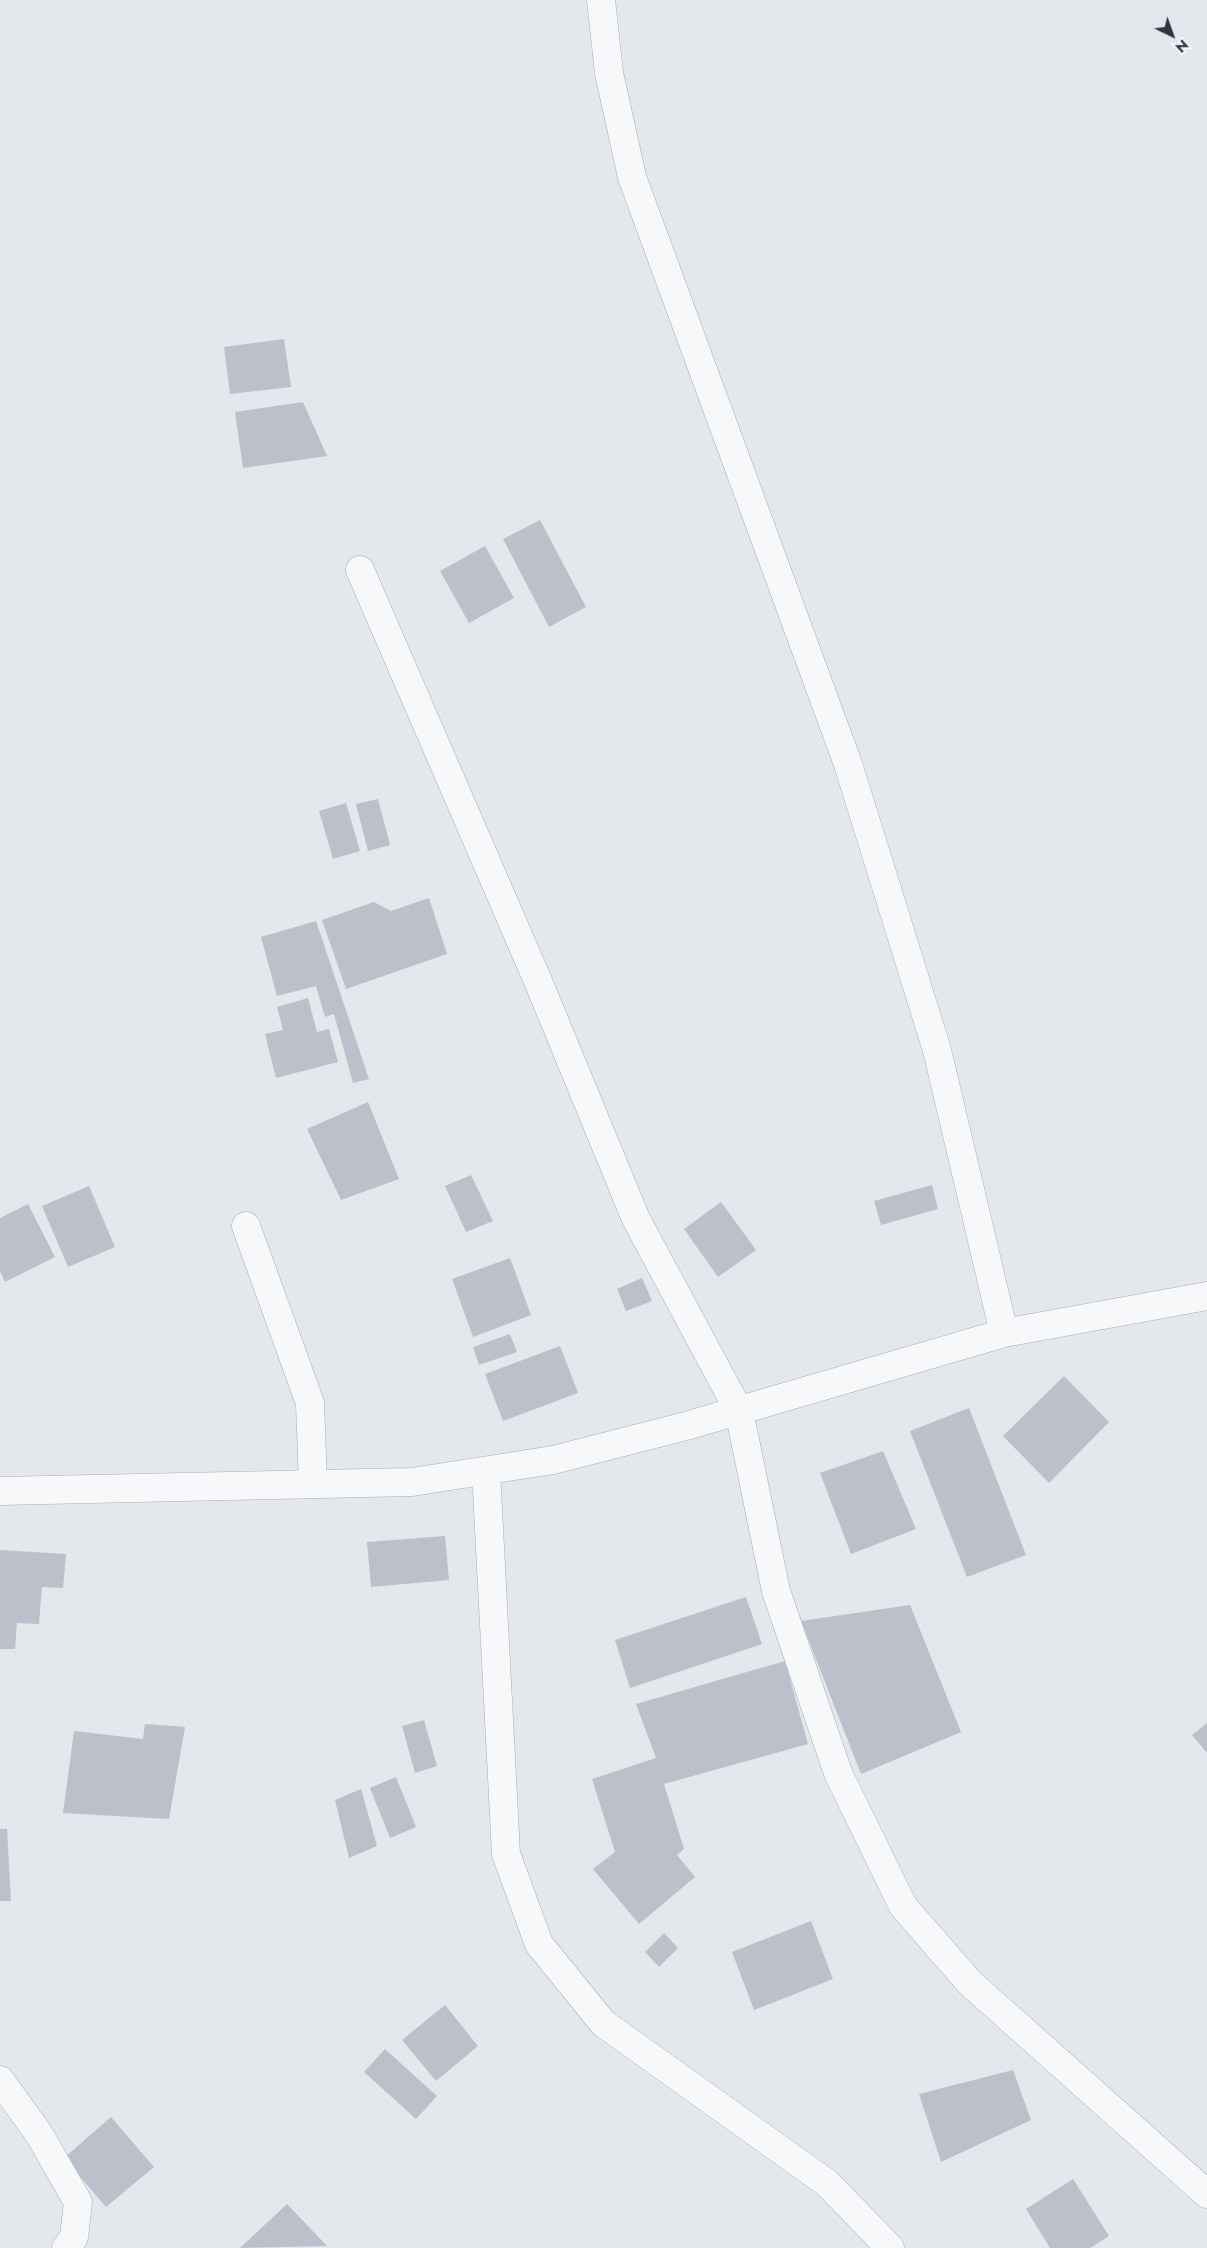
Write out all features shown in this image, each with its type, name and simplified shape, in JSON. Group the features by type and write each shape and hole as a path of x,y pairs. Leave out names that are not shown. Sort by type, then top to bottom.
{"street":[{"path":"601,0 609,73 632,177 848,764 937,1050 1004,1333"},
{"path":"360,570 538,981 636,1218 739,1411 779,1600 838,1773 903,1906 970,1983 1207,2194"},
{"path":"246,1226 310,1403 313,1483"},
{"path":"0,1491 412,1482 486,1471 553,1460 739,1411 1004,1333 1207,1296"},
{"path":"486,1471 506,1854 540,1944 603,2023 826,2183 890,2248"},
{"path":"0,2080 39,2134 78,2202 74,2237 66,2248"}],"building":[{"path":"284,339 291,387 230,394 224,347"},
{"path":"303,402 327,456 243,468 235,412"},
{"path":"540,520 586,607 549,627 503,539"},
{"path":"485,546 514,598 469,623 440,571"},
{"path":"378,799 390,845 368,851 356,804"},
{"path":"346,803 360,851 333,859 319,811"},
{"path":"429,898 447,954 346,989 322,920 374,902 391,911"},
{"path":"316,921 369,1079 353,1083 334,1014 325,1017 316,986 277,996 261,937"},
{"path":"308,998 317,1032 329,1029 338,1062 276,1078 265,1034 283,1030 277,1007"},
{"path":"368,1102 399,1179 341,1200 307,1129"},
{"path":"471,1175 493,1221 466,1232 445,1186"},
{"path":"932,1185 938,1209 881,1225 874,1201"},
{"path":"89,1186 115,1247 68,1267 42,1206"},
{"path":"721,1202 756,1250 718,1277 684,1229"},
{"path":"28,1204 55,1257 5,1282 0,1271 0,1218"},
{"path":"510,1258 531,1315 473,1337 452,1279"},
{"path":"642,1278 652,1301 626,1311 617,1289"},
{"path":"510,1334 517,1352 479,1365 473,1347"},
{"path":"560,1346 578,1393 503,1421 485,1374"},
{"path":"1064,1376 1109,1422 1049,1483 1003,1436"},
{"path":"969,1408 1026,1555 967,1577 910,1431"},
{"path":"883,1451 916,1529 851,1554 820,1473"},
{"path":"445,1536 449,1580 371,1587 367,1542"},
{"path":"0,1550 66,1554 63,1588 42,1587 39,1624 17,1623 15,1649 0,1649"},
{"path":"746,1597 762,1644 630,1688 615,1640"},
{"path":"910,1605 961,1732 861,1774 801,1621"},
{"path":"785,1661 808,1744 664,1784 684,1849 677,1855 695,1877 639,1924 593,1869 615,1852 592,1779 656,1758 636,1704"},
{"path":"424,1720 437,1766 415,1773 402,1726"},
{"path":"1207,1723 1207,1753 1192,1735"},
{"path":"145,1724 185,1727 169,1819 63,1813 74,1731 143,1739"},
{"path":"396,1777 416,1827 390,1838 370,1788"},
{"path":"361,1789 377,1846 349,1858 335,1800"},
{"path":"0,1829 7,1829 11,1901 0,1901"},
{"path":"811,1921 833,1979 754,2010 732,1952"},
{"path":"664,1933 678,1948 659,1967 645,1952"},
{"path":"445,2005 478,2046 436,2081 402,2040"},
{"path":"385,2049 437,2096 416,2119 364,2072"},
{"path":"1013,2070 1031,2120 941,2162 919,2094"},
{"path":"111,2117 154,2167 106,2207 64,2158"},
{"path":"1073,2179 1109,2236 1090,2248 1050,2248 1026,2209"},
{"path":"287,2204 327,2246 240,2248"}]}
